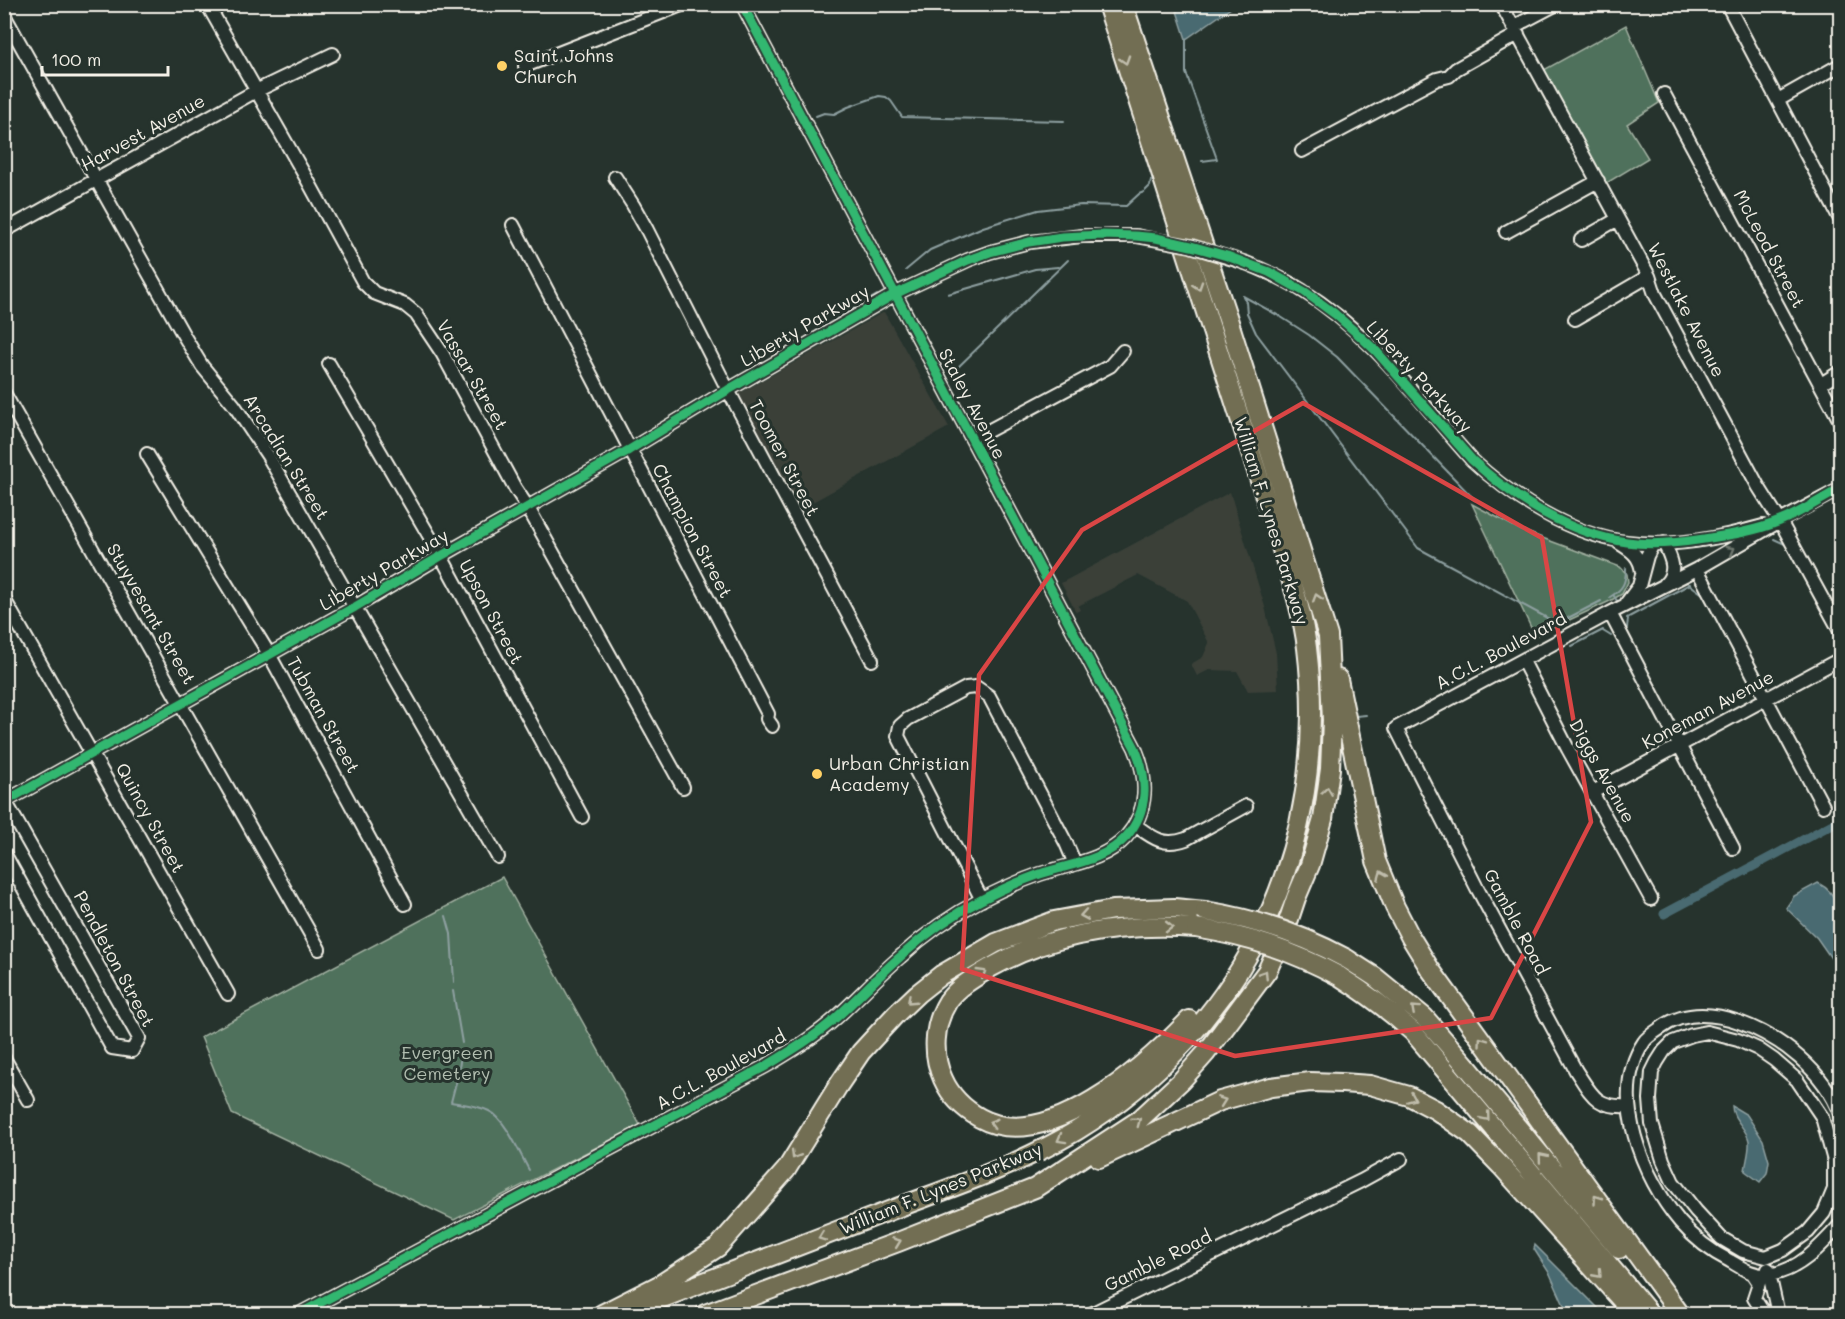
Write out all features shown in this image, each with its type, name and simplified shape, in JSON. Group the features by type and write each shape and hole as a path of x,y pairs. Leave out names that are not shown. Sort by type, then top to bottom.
{"highway":[{"name":"William F. Lynes Parkway","path":"621,1314 985,1174 1052,1144 1098,1116 1143,1083 1177,1051 1226,990 1251,953 1275,899 1302,811 1311,742 1310,674 1306,644 1284,555 1107,4"},
{"name":"William F. Lynes Parkway","path":"705,1314 1035,1188 1139,1120 1181,1081 1206,1053 1267,971 1284,934 1310,864 1323,819 1330,770 1332,720 1328,636 1225,309 1123,4"},
{"path":"1243,427 1253,476 1289,616 1298,669 1299,735 1295,778 1278,855 1262,901 1238,950 1200,1006 1161,1048 1103,1095 1058,1118 1028,1126 999,1125 972,1113 951,1094 938,1068 935,1054 936,1040 942,1014 948,1002 966,982 1003,960 1031,948 1059,939 1115,928 1144,926 1196,928 1258,941 1286,950 1339,976 1366,993 1391,1012 1420,1040 1650,1314"},
{"path":"1328,636 1350,727 1376,861 1411,938 1430,969 1680,1314"},
{"path":"602,1314 660,1284 718,1247 786,1170 861,1052 917,994 942,975 996,943 1054,921 1123,910 1174,908 1237,916 1295,933 1347,959 1401,996 1445,1040 1674,1314"},
{"path":"1035,1188 1220,1101 1270,1087 1310,1082 1370,1085 1409,1096 1436,1110 1470,1134 1634,1314"}],"street":[{"name":"Vassar Street","path":"207,4 363,282 374,293 405,305 416,314 442,353 683,787"},
{"path":"525,66 684,4"},
{"name":"Staley Avenue","path":"742,4 1140,758 1145,791 1142,809 1135,825"},
{"name":"Westlake Avenue","path":"1501,4 1649,276 1655,294 1758,486 1780,521 1840,631"},
{"path":"1302,151 1437,79 1449,76 1456,69 1557,4"},
{"path":"1727,4 1840,219"},
{"name":"Arcadian Street","path":"4,15 202,366 251,430 498,857"},
{"name":"Harvest Avenue","path":"4,231 256,91 333,54"},
{"path":"1778,100 1840,65"},
{"name":"McLeod Street","path":"1664,94 1840,421"},
{"name":"Toomer Street","path":"615,177 652,239 728,390 872,660"},
{"path":"1506,232 1598,181"},
{"path":"1581,240 1618,219"},
{"name":"Champion Street","path":"513,225 768,714 767,719 772,726"},
{"name":"Liberty Parkway","path":"5,801 355,607 895,294 968,260 1029,242 1082,236 1136,236 1191,246 1246,263 1288,282 1335,314 1376,351 1472,460 1505,489 1572,526 1612,539 1659,544"},
{"path":"1575,319 1649,276"},
{"path":"973,439 1110,366 1123,351"},
{"name":"Upson Street","path":"329,364 441,556 582,817"},
{"path":"1821,384 1840,372"},
{"name":"Stuyvesant Street","path":"4,393 319,949"},
{"name":"Tubman Street","path":"147,454 269,654 405,904"},
{"name":"A.C.L. Boulevard","path":"1396,728 1697,569 1840,489"},
{"name":"A.C.L. Boulevard","path":"1659,544 1730,535 1780,521"},
{"path":"1612,539 1636,555 1641,564 1642,573"},
{"path":"1623,607 1637,591 1647,556 1659,544 1670,555 1673,568 1670,579 1662,587"},
{"path":"1697,569 1823,806"},
{"name":"Quincy Street","path":"4,599 228,994"},
{"path":"1610,613 1733,848"},
{"name":"Koneman Avenue","path":"1593,792 1840,659"},
{"name":"Diggs Avenue","path":"1523,661 1568,749 1651,899"},
{"path":"982,900 898,736 900,726 908,718 966,688 976,687 988,696 1075,864"},
{"name":"Gamble Road","path":"1396,728 1477,888 1576,1071 1592,1096 1612,1107 1628,1106"},
{"name":"Pendleton Street","path":"4,853 112,1048 132,1051 139,1038 5,801"},
{"path":"1135,825 1158,840 1172,843 1186,839 1246,806"},
{"name":"A.C.L. Boulevard","path":"298,1314 766,1066 826,1026 898,958 934,929 982,900 1024,880 1095,858 1110,851 1135,825"},
{"path":"1840,1114 1821,1081 1797,1055 1772,1036 1738,1022 1709,1015 1686,1016 1666,1024 1645,1040 1628,1080 1628,1106 1633,1130 1642,1156 1664,1200 1682,1224 1718,1255 1753,1274 1768,1275 1789,1269 1808,1258 1840,1225"},
{"path":"1707,1032 1738,1040 1758,1049 1797,1080 1822,1117 1834,1161 1834,1189 1824,1212 1808,1232 1783,1251 1766,1257 1743,1251 1721,1238 1679,1190 1663,1160 1652,1124 1650,1099 1652,1072 1664,1051 1673,1042 1692,1035 1707,1032"},
{"path":"4,1059 28,1100"},
{"path":"1634,1063 1652,1072"},
{"name":"Gamble Road","path":"1091,1314 1401,1159"},
{"path":"1664,1200 1679,1190"},
{"path":"1753,1274 1759,1283 1755,1298 1758,1305 1763,1312 1778,1314 1766,1257"}],"highlighted area":[{"path":"1303,403 1542,538 1591,822 1491,1018 1235,1056 962,969 979,675 1082,530"}],"shaded area":[{"path":"884,312 949,427 798,510 738,394"},
{"path":"1230,492 1265,607 1276,653 1278,690 1248,691 1237,671 1209,670 1197,676 1191,664 1203,657 1209,643 1187,601 1138,575 1078,606 1080,610 1076,612 1061,583"}],"green space":[{"path":"1626,25 1659,103 1627,124 1648,158 1605,184 1544,70"},
{"path":"1472,504 1521,530 1620,567 1627,574 1628,582 1622,594 1535,636"},
{"name":"Evergreen Cemetery","path":"502,877 640,1125 454,1220 232,1114 201,1037"}],"water":[{"path":"1175,4 1235,5 1186,39"},
{"path":"1818,883 1831,893 1838,906 1841,922 1840,967 1817,938 1786,908 1794,896"},
{"path":"1732,1106 1747,1115 1763,1140 1769,1161 1767,1173 1760,1182 1745,1171 1748,1136 1734,1116"},
{"path":"1535,1245 1604,1314 1570,1314 1567,1312 1550,1274 1534,1249"}],"waterway":[{"path":"1186,39 1186,73 1217,159 1202,161"},
{"path":"816,116 824,113 834,114 879,96 891,101 902,117 1064,121"},
{"path":"906,270 930,250 983,227 1038,210 1081,205 1126,206 1150,186 1151,180"},
{"path":"948,368 954,371 1068,260"},
{"path":"948,294 1035,269 1058,267"},
{"path":"751,370 877,295"},
{"path":"1243,296 1247,313 1256,333 1418,548 1549,619 1563,621 1566,619 1569,623"},
{"path":"1243,296 1309,335 1337,357 1475,500"},
{"path":"1774,539 1787,545"},
{"path":"1610,597 1623,585 1626,568"},
{"path":"1689,584 1704,595"},
{"path":"1627,618 1690,584"},
{"path":"1614,596 1617,601 1620,600"},
{"path":"1566,619 1601,601"},
{"path":"1627,628 1628,619"},
{"path":"1572,646 1603,630"},
{"path":"1603,631 1611,636"},
{"path":"1356,716 1366,715"},
{"path":"1664,914 1840,820"},
{"path":"446,916 451,934 454,982"},
{"path":"453,991 462,1043"},
{"path":"461,1055 451,1102 480,1107 495,1115 517,1146 529,1170"}],"cycle path":[{"path":"299,1314 766,1066 829,1024 909,949 949,919 981,900 1018,883 1108,852 1126,837 1139,816 1144,782 1135,748 742,4"},
{"path":"4,802 355,607 895,294 968,260 1029,242 1101,235 1156,238 1227,256 1269,272 1305,292 1361,337 1472,460 1488,474 1544,513 1605,538 1646,544 1666,544 1743,532 1788,518 1840,489"}],"place":[{"name":"Saint Johns Church","path":"502,66"},
{"name":"Urban Christian Academy","path":"817,774"}]}
